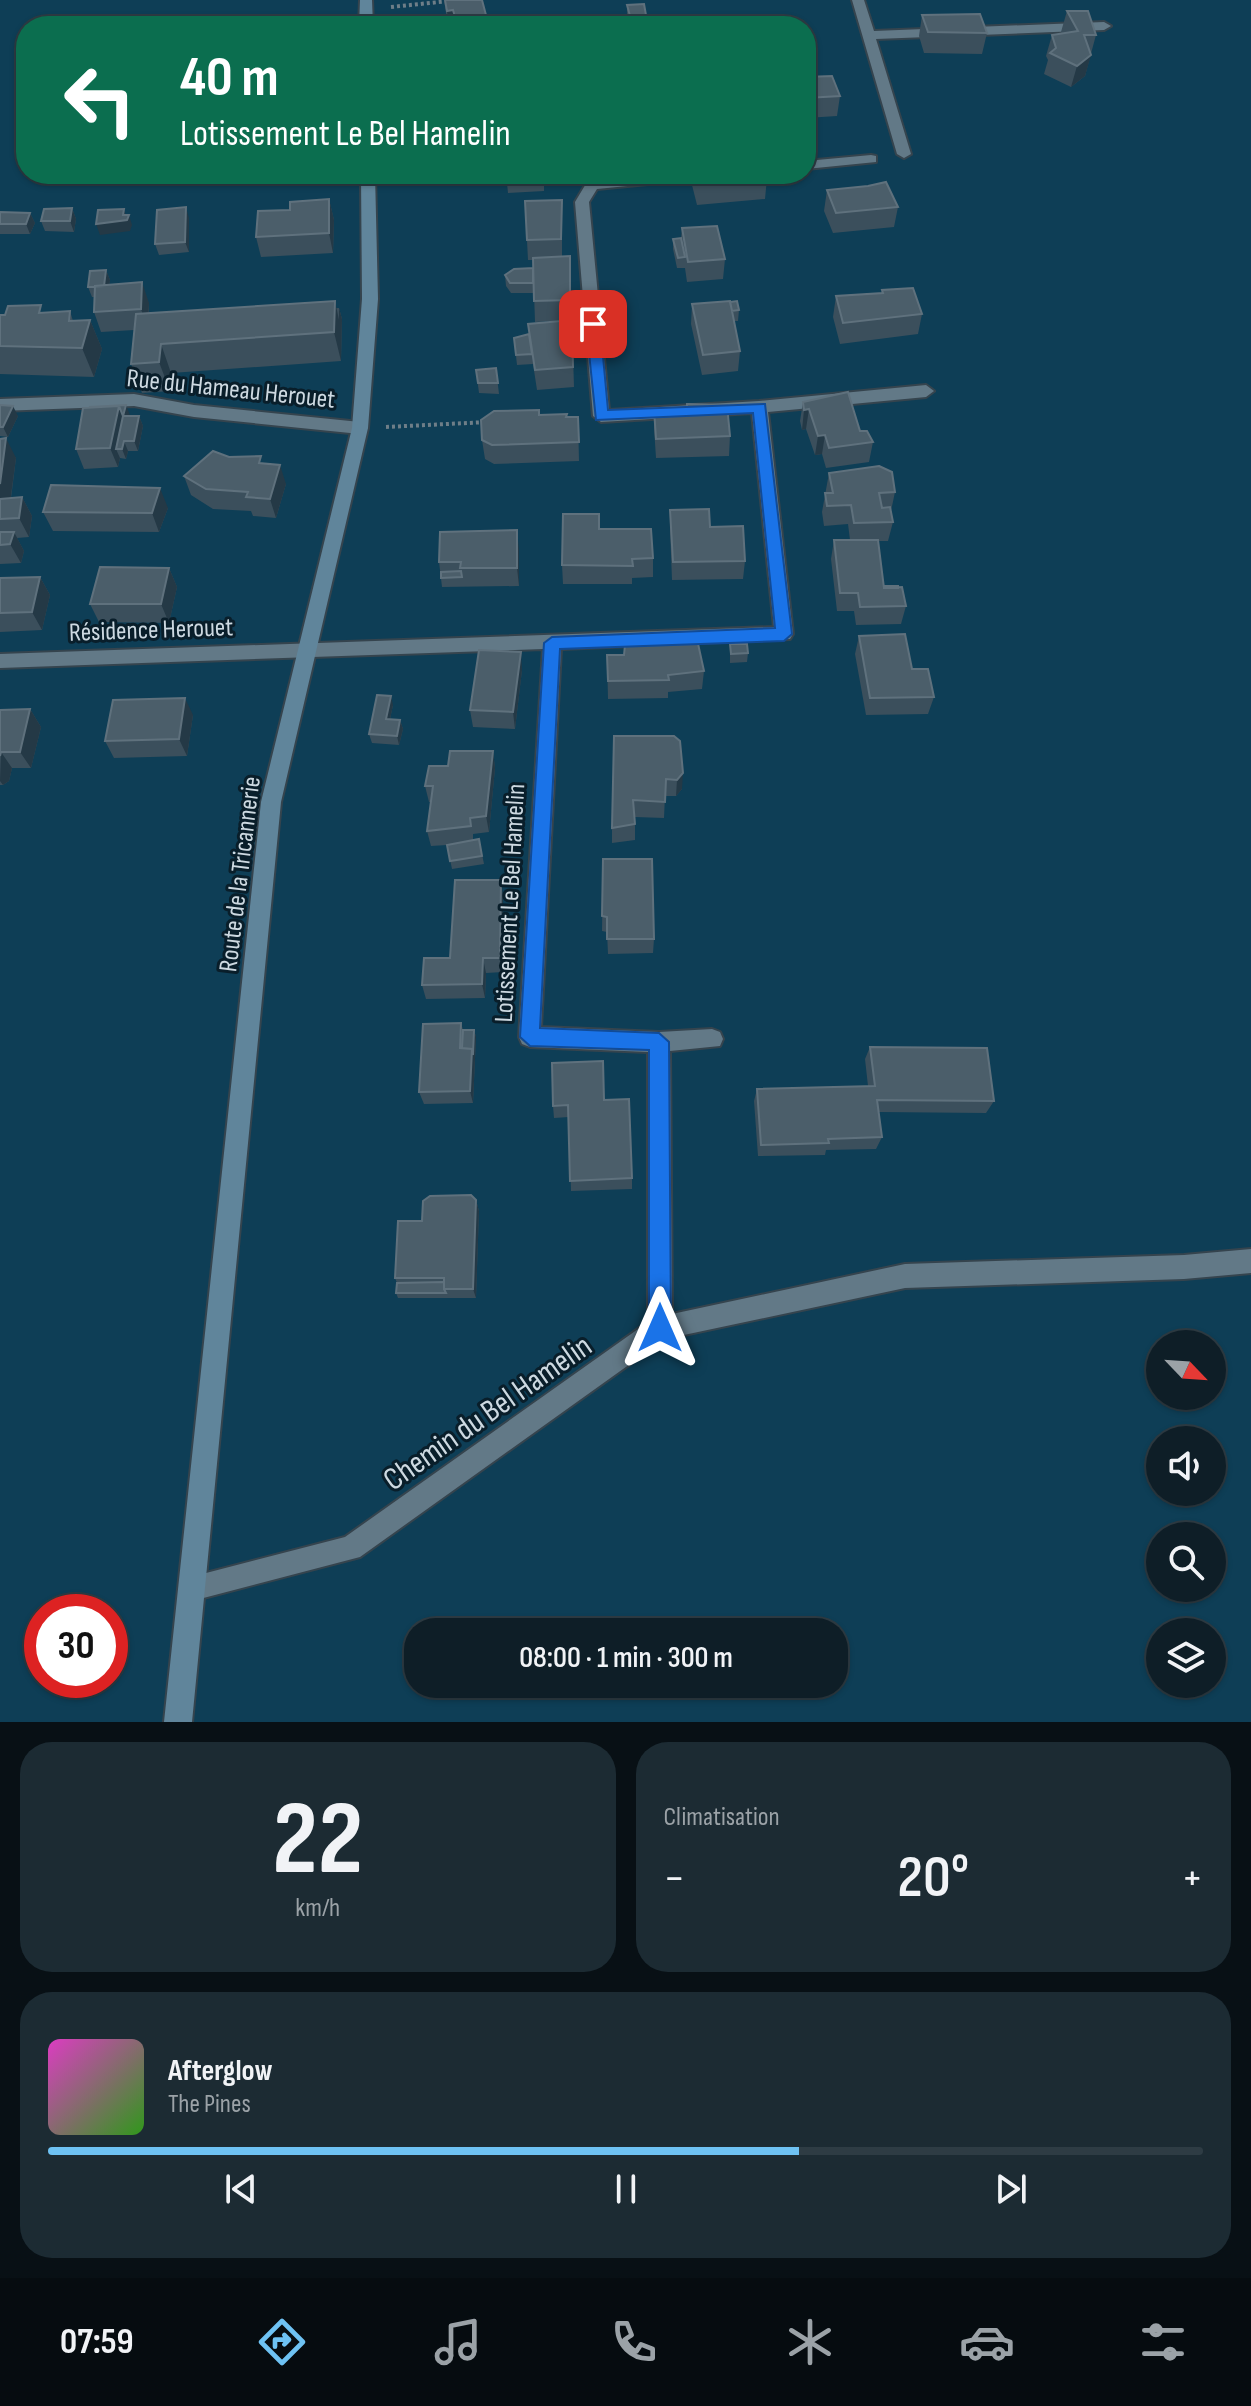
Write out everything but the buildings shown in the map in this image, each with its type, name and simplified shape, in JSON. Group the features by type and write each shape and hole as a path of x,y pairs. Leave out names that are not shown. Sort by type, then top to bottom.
{"main road":[{"name":"Route de la Tricannerie","path":"178,1722 271,802 360,428 370,299 368,184"}],"street":[{"path":"858,0 904,154"},
{"path":"868,35 1104,26"},
{"path":"816,164 871,159"},
{"path":"603,184 592,185 582,202 601,416 759,407 926,391"},
{"name":"Rue du Hameau Herouet","path":"0,405 134,400 194,411 360,428"},
{"path":"305,649 784,634 759,407"},
{"name":"Lotissement Le Bel Hamelin","path":"552,643 530,1037 659,1042 712,1039"},
{"name":"Résidence Herouet","path":"0,661 305,649"},
{"path":"659,1042 660,1328"},
{"name":"Chemin du Bel Hamelin","path":"192,1588 351,1548 660,1328 905,1276 1184,1267 1251,1261"}],"path":[{"path":"366,4 464,0"},
{"path":"360,428 496,421"}],"shaded area":[{"path":"0,0 1251,0 1251,1722 0,1722"}],"route":[{"path":"593,324 601,416 759,407 784,634 552,643 530,1037 659,1042 660,1328"}]}
